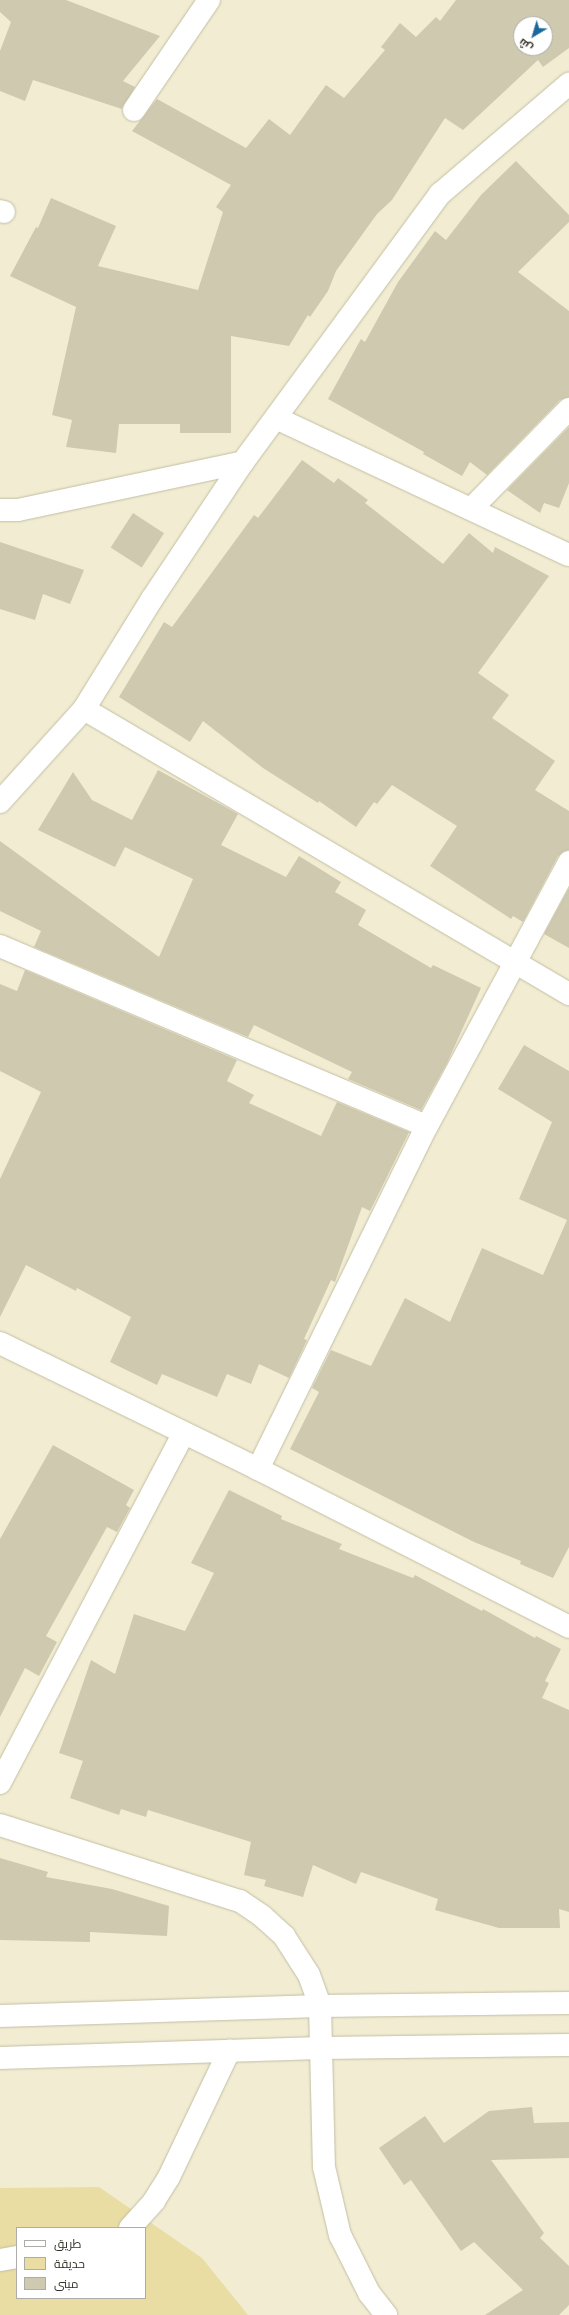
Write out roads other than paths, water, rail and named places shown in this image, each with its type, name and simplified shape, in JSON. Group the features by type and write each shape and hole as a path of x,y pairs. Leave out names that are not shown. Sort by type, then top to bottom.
{"street":[{"path":"134,110 209,0"},
{"path":"0,802 84,708 152,599 244,462 440,194 569,84"},
{"path":"471,508 569,409"},
{"path":"276,418 569,554"},
{"path":"0,510 18,510 244,462"},
{"path":"84,708 569,994"},
{"path":"258,1469 428,1126 569,862"},
{"path":"0,946 428,1126"},
{"path":"0,1343 183,1434 258,1469 569,1627"},
{"path":"0,1783 183,1434"},
{"path":"0,1825 240,1902 262,1916 284,1936 309,1975 320,2006 324,2167 340,2234 369,2293 386,2315"},
{"path":"0,2016 320,2006 569,2003"},
{"path":"0,2058 321,2048 569,2045"},
{"path":"131,2227 154,2201 169,2177 229,2051"},
{"path":"0,2260 16,2257"}]}
